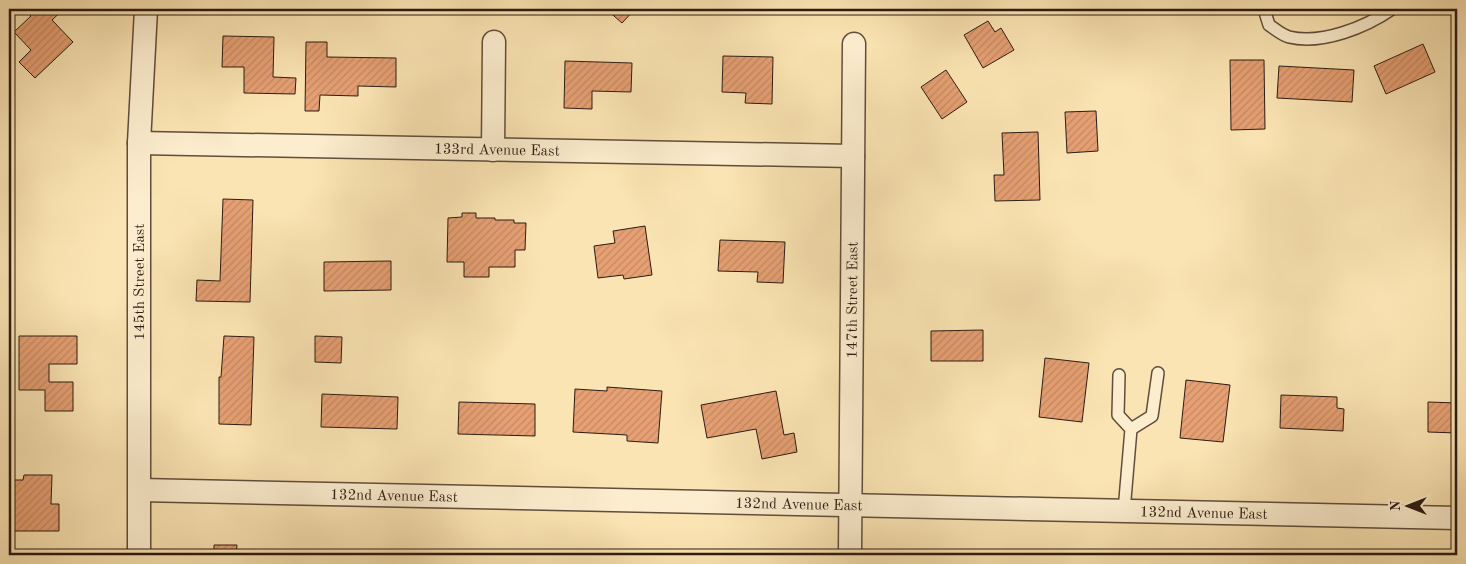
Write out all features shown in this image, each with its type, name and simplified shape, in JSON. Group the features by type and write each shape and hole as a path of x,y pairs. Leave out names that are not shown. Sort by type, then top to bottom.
{"street":[{"name":"145th Street East","path":"139,555 139,143 146,9"},
{"path":"493,150 494,42"},
{"name":"147th Street East","path":"850,555 854,44"},
{"name":"133rd Avenue East","path":"139,143 853,156"},
{"name":"132nd Avenue East","path":"140,490 1457,518"}],"lane":[{"path":"1264,9 1269,25 1288,37 1321,38 1358,29 1392,9"},
{"path":"1131,429 1152,416 1158,373"},
{"path":"1119,376 1118,415 1131,429 1124,511"}],"building":[{"path":"24,9 64,9 52,20 73,42 35,78 19,62 31,50 14,32 31,16"},
{"path":"606,9 635,9 622,23"},
{"path":"988,21 995,32 1001,28 1014,50 983,68 964,35"},
{"path":"223,36 274,37 273,77 296,78 295,94 244,93 244,67 222,67"},
{"path":"306,42 327,42 327,57 396,58 396,87 358,86 358,96 320,95 319,111 305,111"},
{"path":"1423,44 1435,72 1386,94 1374,66"},
{"path":"723,56 773,57 772,104 745,103 746,93 722,92"},
{"path":"1230,60 1264,60 1265,129 1231,130"},
{"path":"565,61 632,63 631,92 592,91 592,109 564,108"},
{"path":"1279,66 1354,70 1352,102 1277,98"},
{"path":"946,70 967,102 942,119 921,87"},
{"path":"1096,111 1098,151 1067,153 1065,112"},
{"path":"1038,132 1040,200 995,201 994,175 1004,175 1002,133"},
{"path":"223,199 253,200 250,302 196,301 197,280 220,281"},
{"path":"462,213 476,213 476,218 495,218 495,220 514,220 514,223 526,223 525,250 515,250 515,267 489,267 489,277 464,277 464,262 447,262 448,218 462,217"},
{"path":"645,226 652,275 624,279 623,275 598,278 594,246 615,243 613,231"},
{"path":"720,240 785,242 783,283 757,282 758,272 718,271"},
{"path":"391,261 391,290 324,291 324,262"},
{"path":"983,330 983,361 931,361 931,331"},
{"path":"19,336 77,336 77,364 49,364 49,382 73,382 73,411 45,411 45,390 19,390"},
{"path":"224,336 254,337 251,425 219,424 219,377 221,377"},
{"path":"315,336 342,337 341,363 315,362"},
{"path":"1045,358 1089,363 1082,422 1039,417"},
{"path":"1186,380 1230,385 1223,442 1180,438"},
{"path":"607,387 662,391 658,443 627,441 627,435 573,432 575,389 607,391"},
{"path":"776,391 784,435 794,433 797,452 762,459 756,429 707,438 701,405"},
{"path":"322,394 398,397 397,429 321,427"},
{"path":"1281,395 1337,397 1337,408 1344,409 1343,431 1280,428"},
{"path":"459,402 535,404 535,436 458,434"},
{"path":"1428,402 1457,403 1457,433 1428,432"},
{"path":"24,475 52,475 51,504 59,504 59,531 9,531 9,480 23,480"},
{"path":"214,545 237,545 236,555 214,555"}]}
